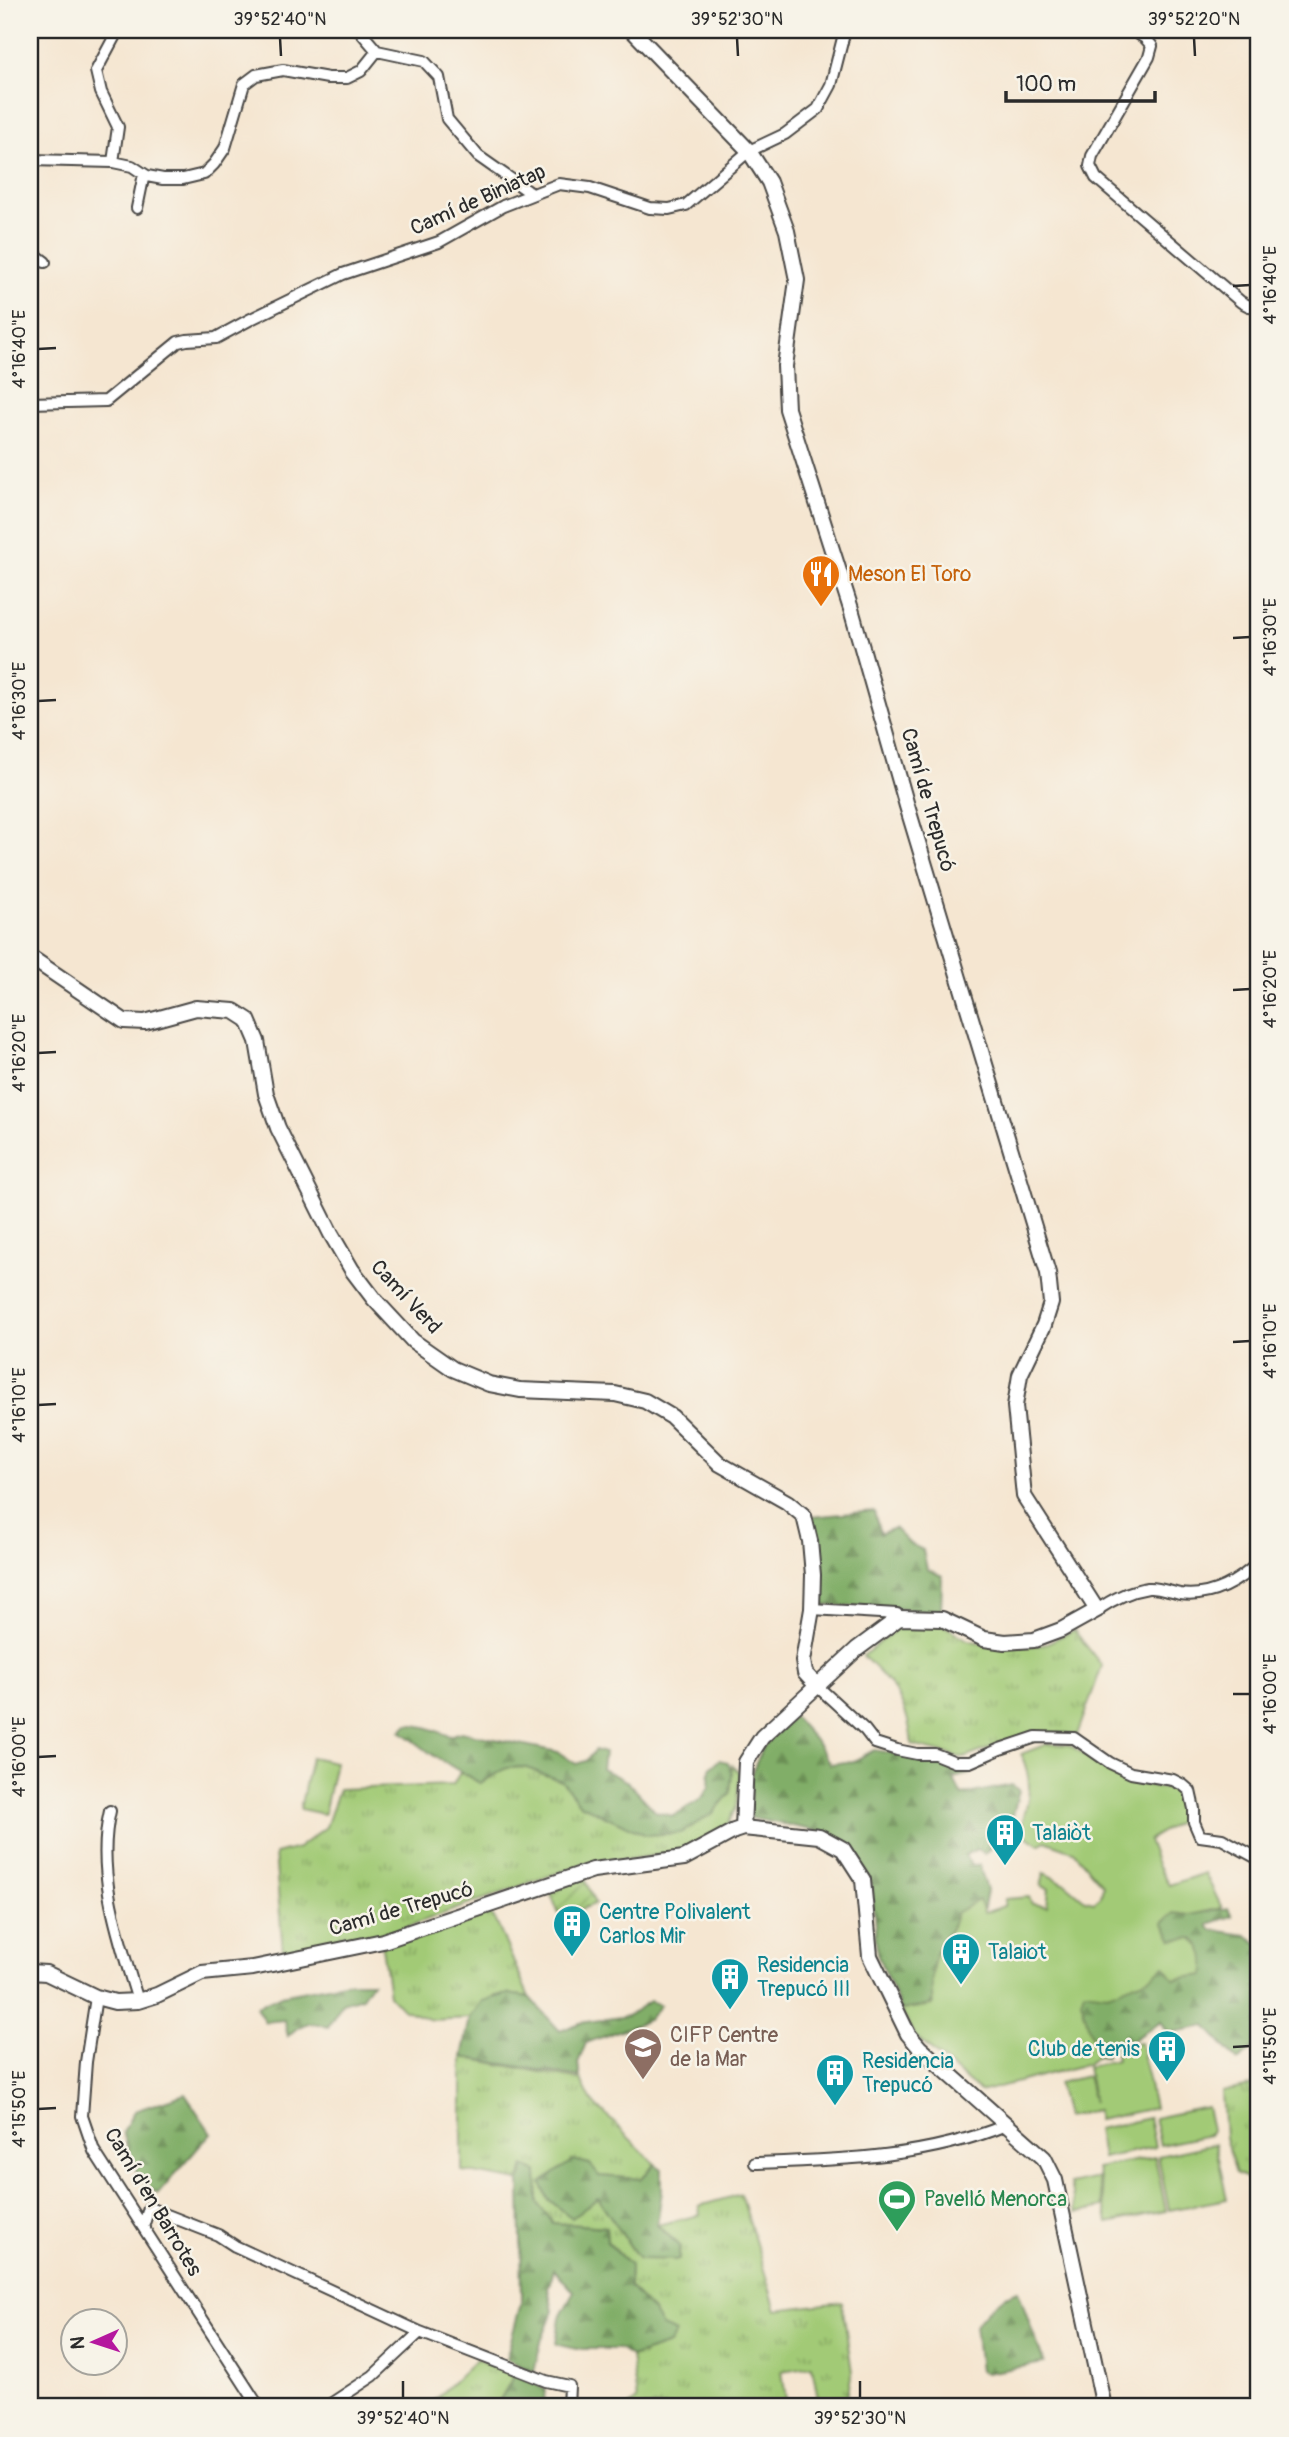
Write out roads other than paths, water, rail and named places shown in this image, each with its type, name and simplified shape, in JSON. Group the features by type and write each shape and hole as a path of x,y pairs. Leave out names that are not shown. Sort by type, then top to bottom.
{"street":[{"path":"113,162 118,127 101,92 96,71 118,30"},
{"path":"359,30 377,51 424,61 439,77 447,119 478,156 532,194"},
{"name":"Camí de Trepucó","path":"632,30 749,152 769,182 787,231 797,280 785,366 787,409 851,609 907,806 1048,1273 1051,1303 1044,1325 1020,1375 1015,1406 1024,1496 1097,1609"},
{"name":"Camí de Biniatap","path":"30,403 106,401 178,342 216,338 343,274 439,242 503,206 559,184 590,188 650,208 669,209 686,205 749,152 785,134 818,109 831,85 844,34 848,30"},
{"path":"1132,30 1145,38 1152,47 1149,57 1092,156 1090,166 1096,178 1241,302 1259,307"},
{"path":"30,160 113,162 132,166 144,174 163,179 183,179 204,174 225,148 244,84 256,75 283,71 347,78 361,71 377,51"},
{"path":"137,208 144,174"},
{"path":"30,251 45,262"},
{"name":"Camí Verd","path":"30,957 124,1021 145,1022 196,1008 234,1011 248,1020 257,1041 266,1094 278,1128 325,1222 353,1272 374,1299 414,1341 453,1369 489,1384 520,1390 615,1394 645,1401 672,1417 720,1464 787,1502 804,1516 810,1541 813,1609 803,1661 805,1673 817,1686"},
{"path":"1104,2407 1055,2180 1044,2158 908,2034 870,1956 863,1880 843,1849 820,1836 743,1828 746,1762 762,1737 857,1649 899,1618 942,1619 984,1639 1034,1640 1060,1630 1119,1595 1150,1588 1184,1594 1206,1593 1226,1588 1259,1562"},
{"path":"813,1609 897,1614 899,1618"},
{"path":"817,1686 865,1730 875,1743 917,1754 934,1754 955,1762 970,1762 1036,1737 1074,1738 1110,1763 1131,1773 1173,1780 1183,1785 1190,1791 1194,1822 1200,1836 1222,1839 1259,1859"},
{"path":"110,1811 106,1828 106,1869 113,1915 138,2001"},
{"name":"Camí de Trepucó","path":"30,1972 46,1973 96,1997 116,2002 138,2001 157,1996 201,1973 253,1968 383,1941 593,1870 684,1858 743,1828"},
{"name":"Camí d'en Barrotes","path":"96,1997 86,2062 82,2116 94,2151 259,2407"},
{"path":"755,2163 858,2158 910,2152 959,2143 1006,2125"},
{"path":"144,2227 149,2208 218,2235 235,2246 420,2332 546,2381 569,2386 568,2407"},
{"path":"326,2407 373,2375 420,2332"}],"place":[{"name":"Meson El Toro","path":"821,608"},
{"name":"Talaiòt","path":"1005,1867"},
{"name":"Centre Polivalent Carlos Mir","path":"572,1958"},
{"name":"Talaiot","path":"961,1986"},
{"name":"Residencia Trepucó III","path":"730,2011"},
{"name":"CIFP Centre de la Mar","path":"643,2081"},
{"name":"Club de tenis","path":"1167,2083"},
{"name":"Residencia Trepucó","path":"835,2107"},
{"name":"Pavelló Menorca","path":"897,2233"}]}
